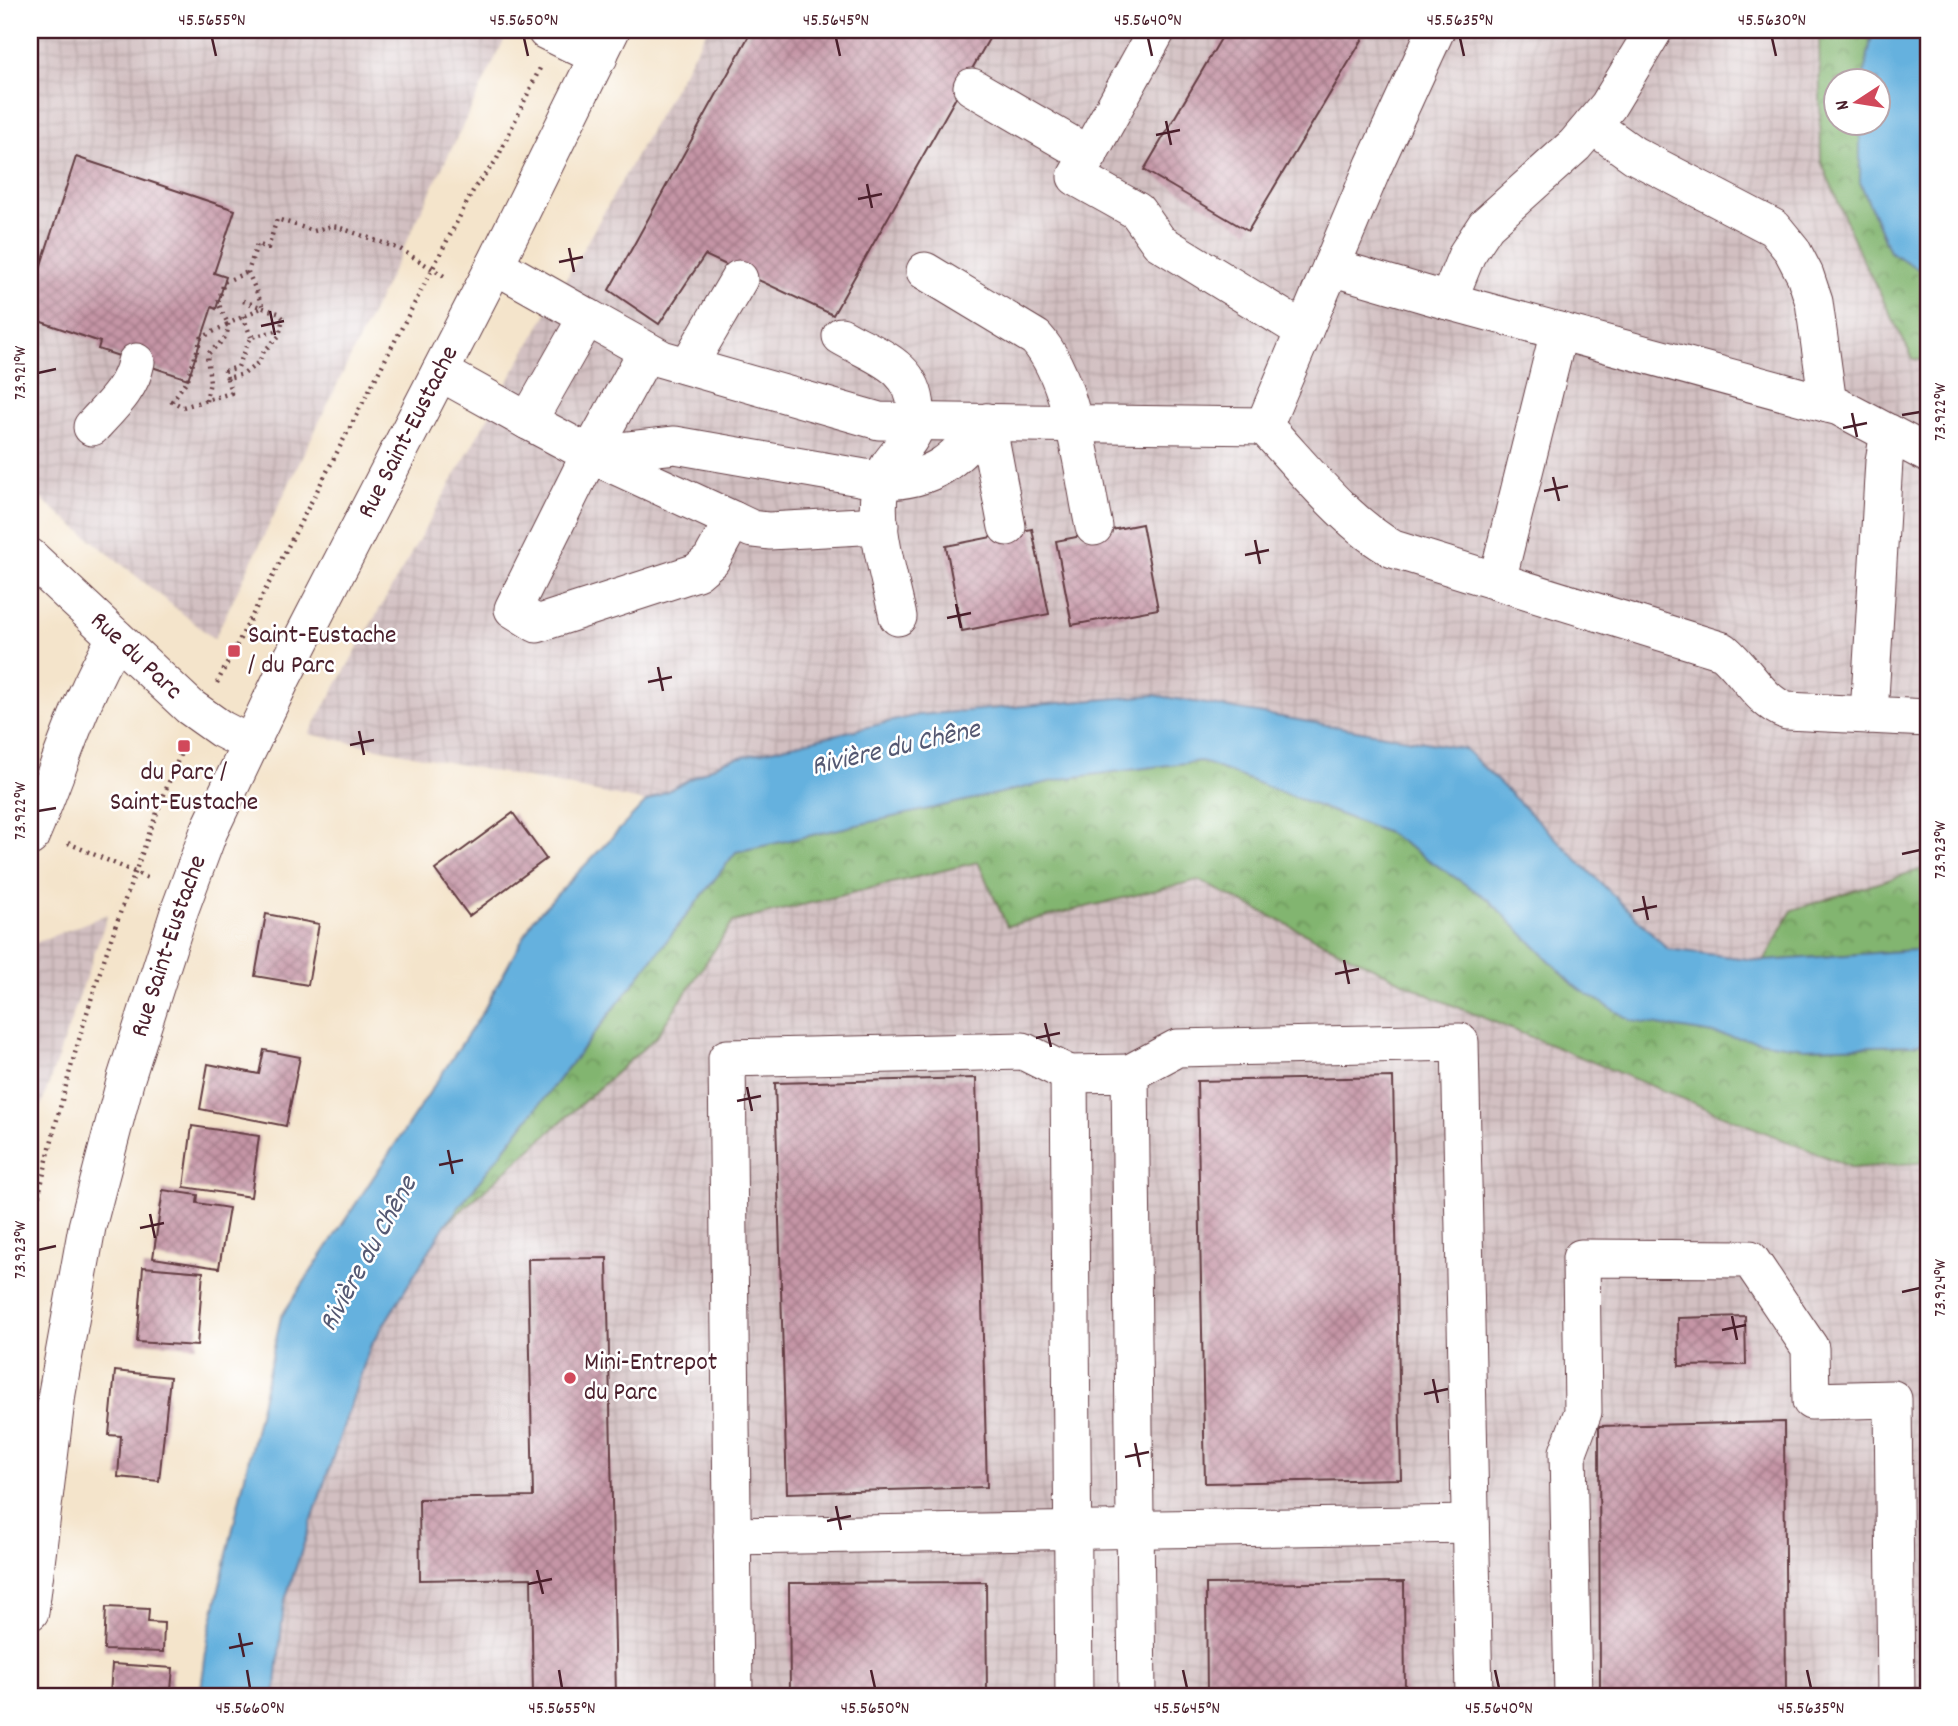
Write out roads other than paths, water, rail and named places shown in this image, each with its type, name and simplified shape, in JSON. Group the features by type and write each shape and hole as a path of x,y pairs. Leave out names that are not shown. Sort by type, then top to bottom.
{"street":[{"path":"1157,30 1076,177 1137,211 1159,242 1304,331"},
{"path":"1264,426 1436,30"},
{"path":"1448,301 1467,254 1486,225 1547,172 1608,107 1654,30"},
{"path":"545,46 605,43"},
{"name":"Rue Saint-Eustache","path":"30,1612 49,1446 87,1227 101,1170 170,937 209,831 250,744 495,265 605,43"},
{"path":"972,88 1089,155"},
{"path":"1592,125 1634,155 1774,228 1792,250 1805,275 1814,302 1828,404"},
{"path":"495,265 662,359 879,421 1264,426 1356,523 1376,540 1393,549 1723,651 1738,664 1764,697 1776,707 1787,711 1928,718"},
{"path":"1331,267 1828,404 1928,454"},
{"path":"925,271 1036,338 1048,352 1058,370 1073,423 1094,527"},
{"path":"688,366 739,279"},
{"path":"528,421 587,317"},
{"path":"1497,581 1559,331"},
{"path":"841,336 902,371 915,396 916,421 911,436 893,458 882,481 880,525 898,617"},
{"path":"647,351 590,454 513,609 537,624 697,572 711,560 733,520"},
{"path":"92,427 123,393 134,374 136,362"},
{"path":"440,372 590,454 752,529 769,531 880,525"},
{"path":"590,454 675,445 882,481 906,481 928,474 949,462 987,422"},
{"path":"987,422 1007,527"},
{"path":"1869,715 1884,461 1889,433"},
{"name":"Rue du Parc","path":"35,573 116,638 190,707 221,729 250,744"},
{"path":"44,834 90,689 116,638"},
{"path":"734,1696 727,1058 1023,1051 1069,1074 1130,1073 1177,1048 1460,1042 1474,1696"},
{"path":"1130,1073 1137,1696"},
{"path":"1069,1074 1074,1696"},
{"path":"1573,1696 1568,1452 1583,1412 1581,1258 1750,1259 1810,1348 1811,1401 1893,1399 1896,1696"},
{"path":"733,1536 1470,1524"}],"water":[{"path":"1873,30 1928,30 1928,275 1889,251 1860,182 1860,136 1892,136 1892,66 1866,66"},
{"name":"Rivière du Chêne","path":"1154,695 1465,749 1668,949 1764,961 1928,949 1928,1042 1913,1045 1803,1048 1632,1021 1576,987 1489,900 1388,833 1200,761 1067,778 736,852 445,1225 370,1347 284,1603 275,1696 200,1696 208,1638 281,1317 482,1013 534,918 646,802 724,761 918,715"}],"place":[{"name":"Saint-Eustache / du Parc","path":"234,651"},
{"name":"du Parc / Saint-Eustache","path":"184,746"},
{"name":"Mini-Entrepot du Parc","path":"570,1378"}]}
